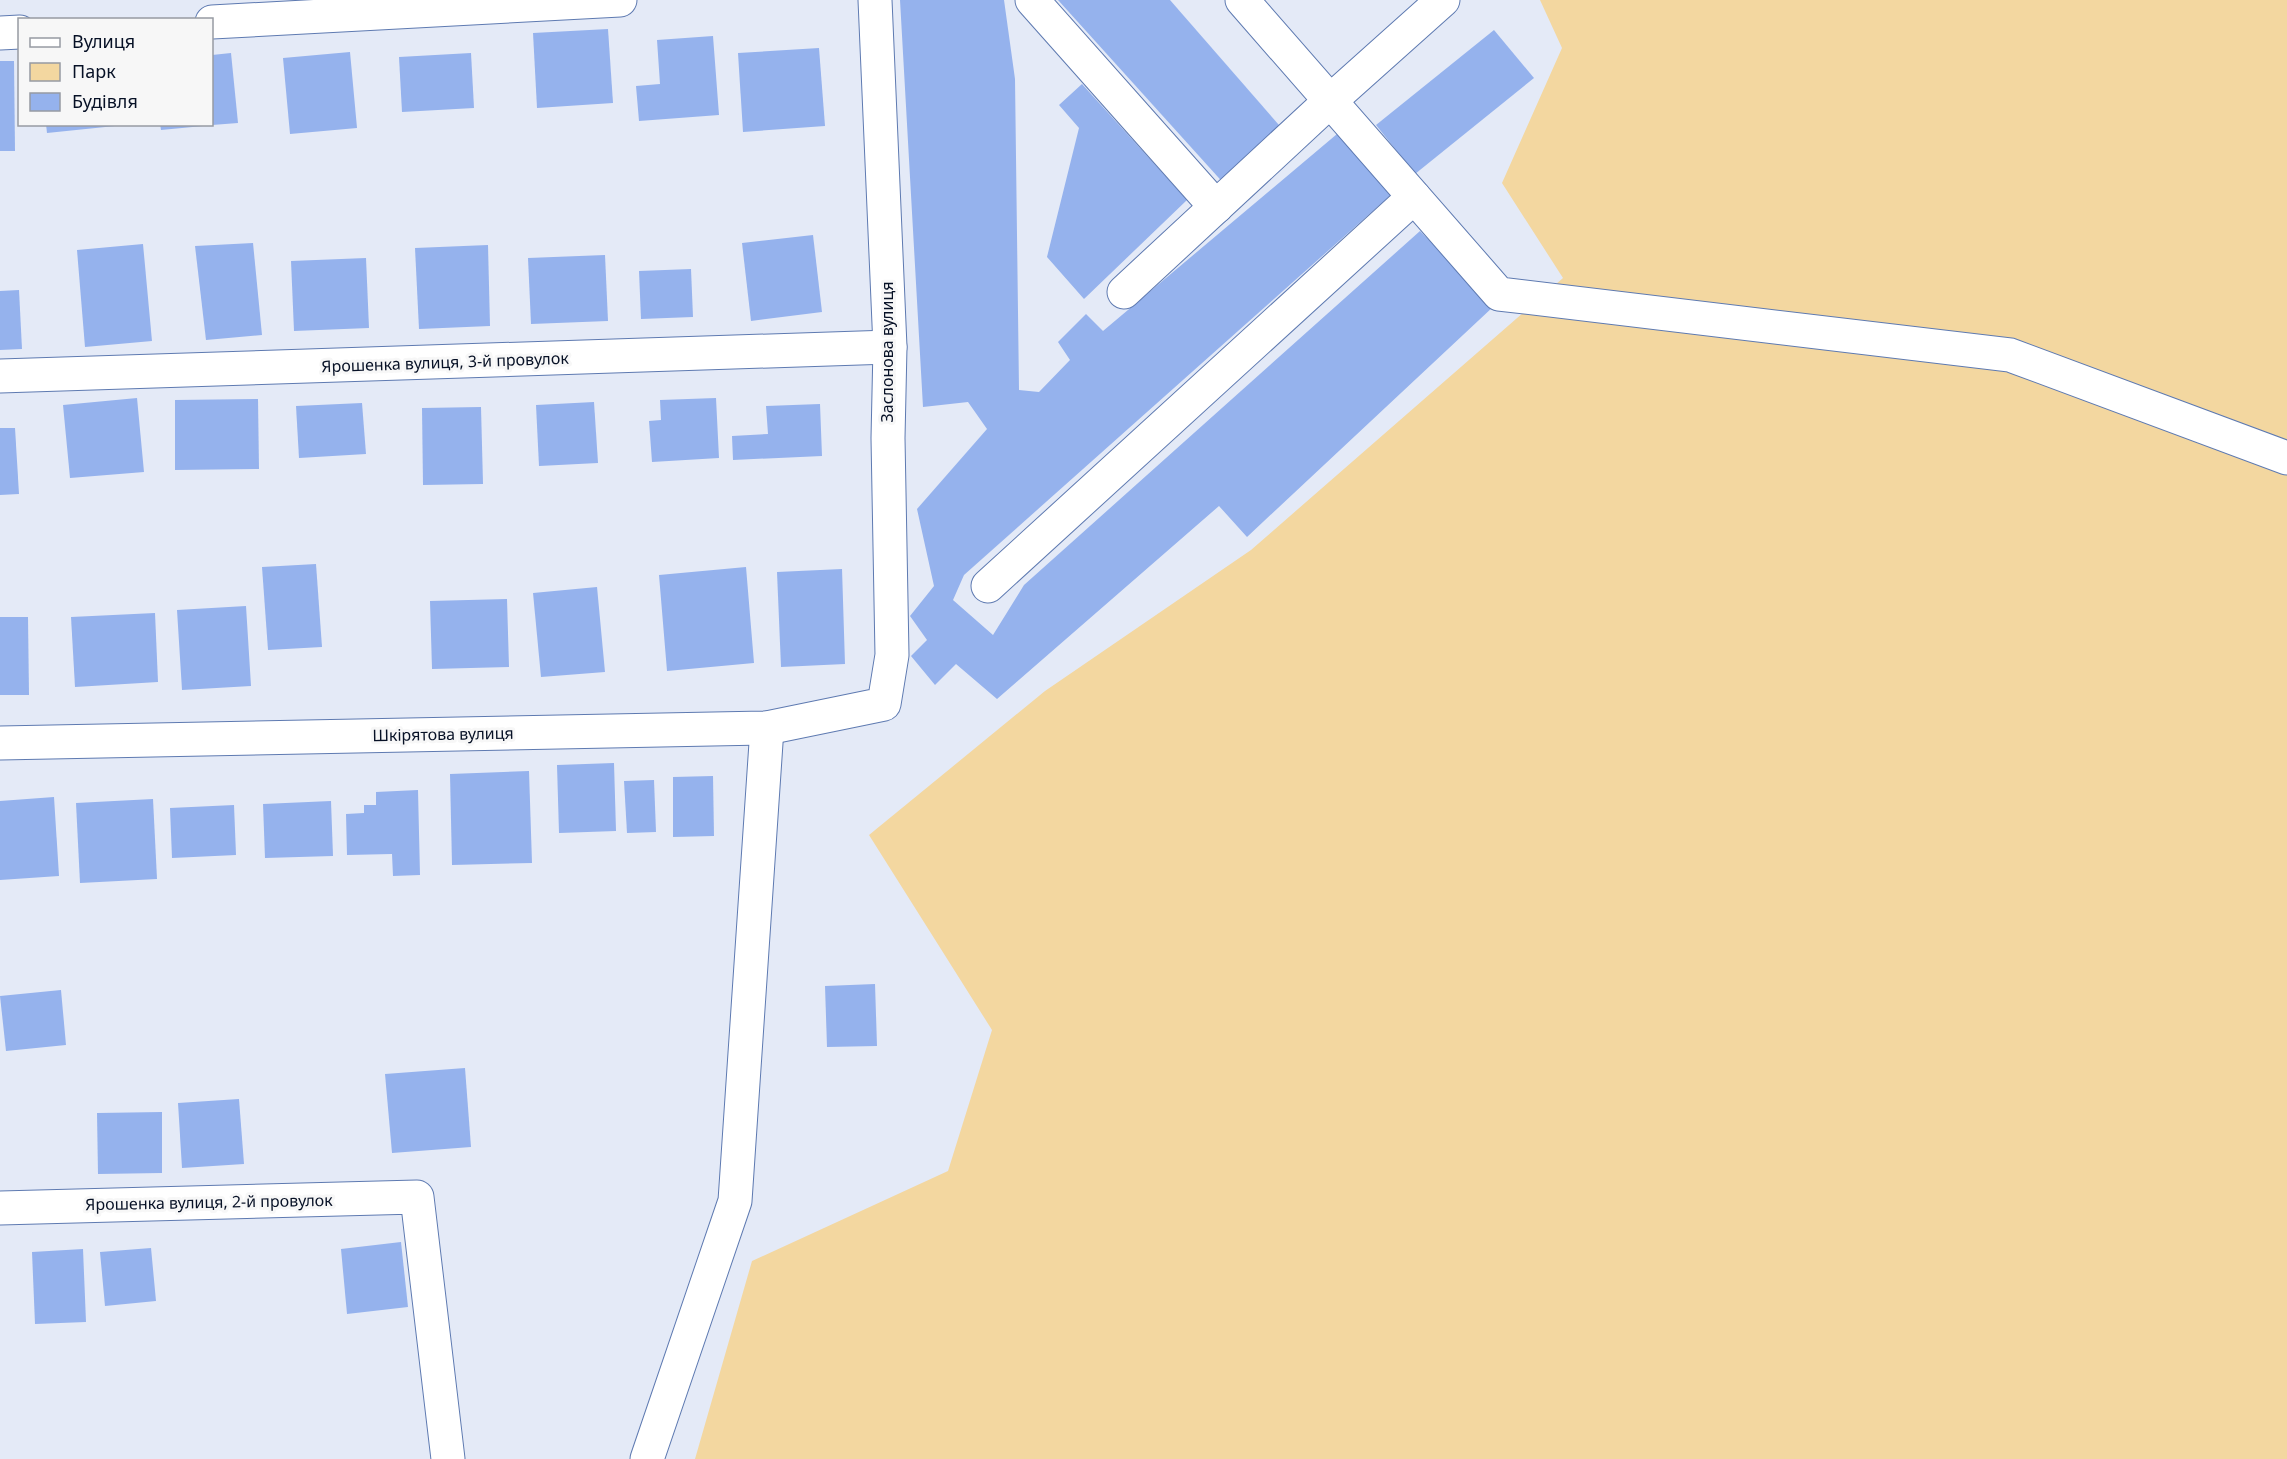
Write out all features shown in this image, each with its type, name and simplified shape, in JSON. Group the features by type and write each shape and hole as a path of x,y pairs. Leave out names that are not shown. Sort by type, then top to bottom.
{"street":[{"path":"213,22 620,0"},
{"name":"Заслонова вулиця","path":"875,0 890,347 888,438 892,655 884,704"},
{"path":"1032,0 1216,207"},
{"path":"1242,0 1499,294 2010,355 2287,458"},
{"path":"1124,292 1443,0"},
{"path":"0,33 18,32"},
{"path":"988,586 1414,197"},
{"name":"Ярошенка вулиця, 3-й провулок","path":"0,376 890,347"},
{"name":"Шкірятова вулиця","path":"0,743 768,728 884,704"},
{"path":"647,1459 735,1201 768,728"},
{"name":"Ярошенка вулиця, 2-й провулок","path":"0,1208 417,1197 448,1459"}],"green space":[{"path":"1540,0 2287,0 2287,1459 695,1459 752,1261 948,1171 992,1030 869,835 1045,691 1251,550 1563,278 1502,183 1562,48"}],"building":[{"path":"900,0 1004,0 1015,79 1019,390 1039,392 1070,360 1058,342 1086,314 1103,331 1337,134 1393,193 964,575 953,600 993,635 1024,585 1420,231 1494,306 1247,537 1219,506 997,699 956,664 935,685 911,656 927,640 910,616 934,586 917,509 987,429 968,402 923,407"},
{"path":"1058,0 1170,0 1285,132 1227,187"},
{"path":"608,29 613,103 537,108 533,33"},
{"path":"1494,30 1534,78 1415,174 1376,125"},
{"path":"713,36 719,115 639,121 636,86 660,84 657,40"},
{"path":"819,48 825,126 743,132 738,53"},
{"path":"350,52 357,128 290,134 283,58"},
{"path":"231,53 238,123 213,125 213,55"},
{"path":"471,53 474,108 402,112 399,57"},
{"path":"0,61 14,61 15,151 0,151"},
{"path":"1082,84 1187,200 1084,299 1047,257 1079,128 1059,105"},
{"path":"46,126 115,126 47,133"},
{"path":"160,126 203,126 161,130"},
{"path":"813,235 822,312 751,321 742,243"},
{"path":"253,243 262,335 206,340 195,246"},
{"path":"143,244 152,341 85,347 77,250"},
{"path":"488,245 490,326 419,329 415,248"},
{"path":"605,255 608,321 531,324 528,258"},
{"path":"366,258 369,328 294,331 291,261"},
{"path":"691,269 693,317 641,319 639,271"},
{"path":"19,290 22,349 0,350 0,291"},
{"path":"137,398 144,472 70,478 63,405"},
{"path":"716,398 719,458 652,462 649,421 661,420 660,400"},
{"path":"258,399 259,469 175,470 175,400"},
{"path":"594,402 598,463 539,466 536,405"},
{"path":"362,403 366,454 299,458 296,406"},
{"path":"820,404 822,456 733,460 732,436 768,434 766,406"},
{"path":"481,407 483,484 423,485 422,408"},
{"path":"0,428 15,428 19,494 0,495"},
{"path":"316,564 322,647 268,650 262,567"},
{"path":"746,567 754,663 667,671 659,575"},
{"path":"842,569 845,664 781,667 777,572"},
{"path":"597,587 605,672 541,677 533,593"},
{"path":"507,599 509,667 432,669 430,601"},
{"path":"246,606 251,686 182,690 177,610"},
{"path":"155,613 158,682 75,687 71,617"},
{"path":"0,617 28,617 29,695 0,695"},
{"path":"614,763 616,831 559,833 557,765"},
{"path":"529,771 532,863 452,865 450,774"},
{"path":"713,776 714,836 673,837 673,777"},
{"path":"654,780 656,832 627,833 624,781"},
{"path":"418,790 420,875 393,876 392,854 347,855 346,814 364,813 364,805 376,805 376,792"},
{"path":"54,797 59,876 0,880 0,801"},
{"path":"153,799 157,879 80,883 76,803"},
{"path":"331,801 333,856 265,858 263,804"},
{"path":"234,805 236,855 172,858 170,808"},
{"path":"875,984 877,1046 827,1047 825,986"},
{"path":"61,990 66,1045 6,1051 0,996"},
{"path":"465,1068 471,1147 392,1153 385,1074"},
{"path":"239,1099 244,1164 182,1168 178,1103"},
{"path":"162,1112 162,1173 98,1174 97,1113"},
{"path":"401,1242 408,1307 347,1314 341,1249"},
{"path":"151,1248 156,1301 105,1306 100,1252"},
{"path":"83,1249 86,1322 35,1324 32,1252"}]}
